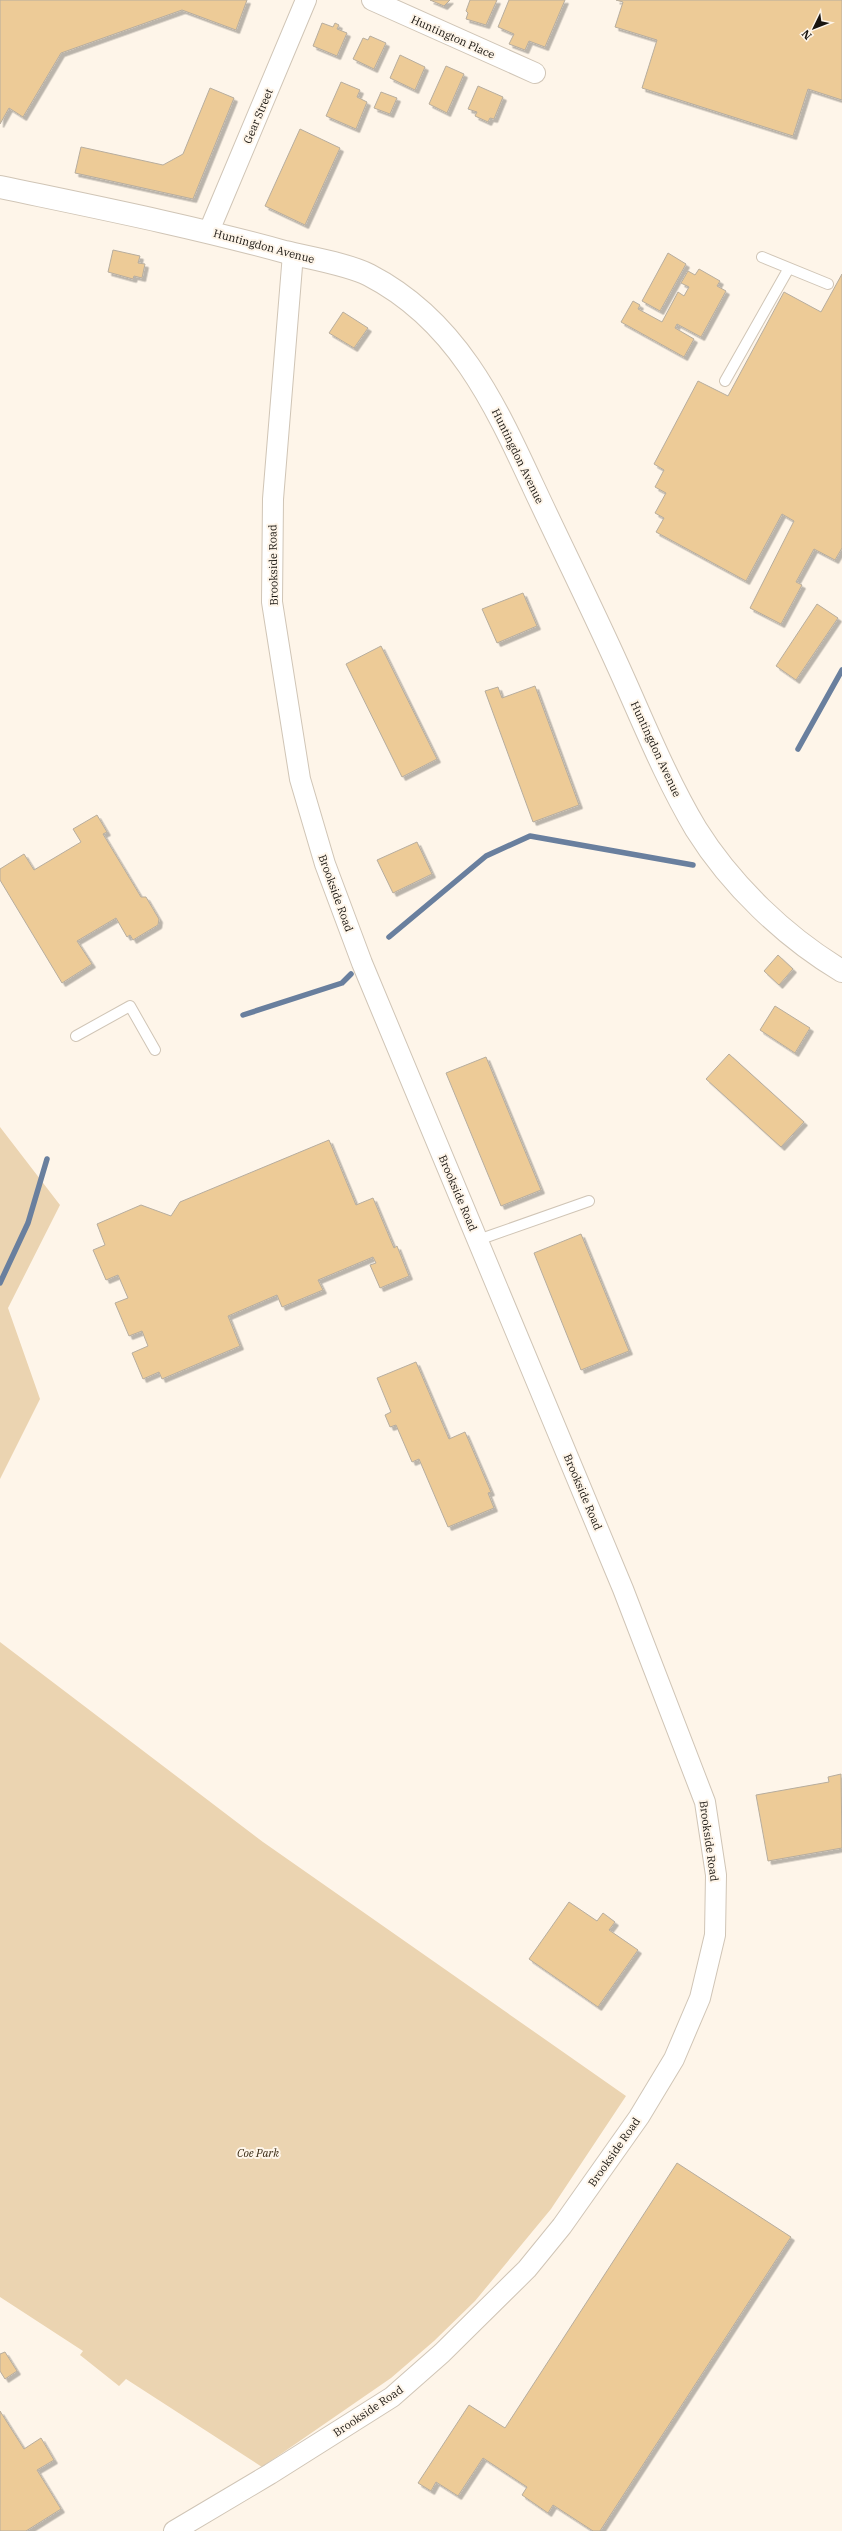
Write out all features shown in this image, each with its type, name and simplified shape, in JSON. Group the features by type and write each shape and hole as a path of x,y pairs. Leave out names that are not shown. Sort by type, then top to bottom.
{"main road":[{"name":"Huntingdon Avenue","path":"0,187 209,231 366,274 407,299 441,330 469,364 497,410 614,658 663,768 697,830 732,877 780,926 842,971"}],"street":[{"name":"Gear Street","path":"209,231 306,0"},
{"name":"Huntington Place","path":"372,0 535,73"},
{"name":"Brookside Road","path":"174,2531 270,2474 392,2397 489,2308 527,2269 562,2226 639,2117 674,2059 702,1991 715,1935 716,1883 705,1802 623,1589 362,963 324,864 300,779 272,602 273,499 293,254"}],"lane":[{"path":"762,257 828,284"},
{"path":"724,381 789,268"},
{"path":"76,1036 130,1006 155,1050"},
{"path":"478,1240 590,1201"}],"green space":[{"path":"0,1127 60,1205 8,1308 40,1399 0,1479"},
{"name":"Coe Park","path":"0,1642 263,1842 626,2096 551,2209 475,2301 434,2341 391,2378 262,2467 126,2379 119,2386 80,2355 83,2351 0,2297"}],"building":[{"path":"0,0 247,0 236,30 182,10 61,53 23,117 9,108 0,124"},
{"path":"430,0 450,0 444,6"},
{"path":"470,0 497,0 486,25 466,19 468,13 466,11"},
{"path":"509,0 565,0 545,47 529,41 525,50 509,44 514,34 498,27"},
{"path":"616,0 842,0 842,100 808,89 793,136 642,88 657,40 615,27 623,2"},
{"path":"322,23 333,27 335,23 339,25 337,29 347,33 337,56 313,46"},
{"path":"370,36 386,43 374,69 353,59 363,38 368,40"},
{"path":"400,55 425,67 415,90 390,78"},
{"path":"446,66 464,74 447,113 429,104"},
{"path":"341,82 360,90 357,97 367,102 356,129 326,116"},
{"path":"478,86 503,97 494,119 490,118 488,122 475,116 477,112 468,109"},
{"path":"210,88 234,98 193,199 75,173 81,147 163,165 183,154"},
{"path":"381,92 397,98 390,114 374,108"},
{"path":"300,129 340,148 305,225 265,206"},
{"path":"113,250 140,256 138,263 145,264 142,278 134,276 133,279 108,272"},
{"path":"668,253 686,264 660,311 642,301"},
{"path":"699,269 720,281 717,286 726,291 701,337 677,324 675,328 694,339 684,357 621,322 633,301 640,305 638,309 662,322 678,292 684,296 689,287 681,283 688,271 695,275"},
{"path":"842,274 842,548 835,560 814,549 796,582 802,585 781,624 750,608 794,521 782,514 746,581 656,532 664,518 655,513 666,493 655,487 664,470 654,464 698,381 728,396 784,292 821,312"},
{"path":"343,312 368,328 354,348 329,333"},
{"path":"523,593 537,626 497,643 482,609"},
{"path":"817,604 838,618 796,680 776,666"},
{"path":"381,646 437,759 402,777 346,664"},
{"path":"535,686 579,805 533,822 485,691 498,687 502,698"},
{"path":"97,815 107,832 103,834 141,897 146,897 159,919 158,925 133,940 130,935 127,937 116,918 77,941 92,964 62,983 0,880 0,869 24,854 34,870 81,842 73,829"},
{"path":"417,842 432,874 393,893 377,860"},
{"path":"778,955 793,969 779,985 764,971"},
{"path":"775,1006 810,1028 795,1053 760,1030"},
{"path":"729,1054 804,1122 781,1147 706,1079"},
{"path":"486,1057 541,1190 501,1206 446,1073"},
{"path":"329,1140 356,1205 373,1198 394,1248 397,1246 409,1276 380,1288 370,1265 376,1263 373,1257 318,1280 323,1290 282,1307 277,1295 228,1316 240,1346 162,1379 159,1372 143,1379 132,1353 148,1346 142,1331 129,1336 115,1303 128,1298 118,1275 106,1280 93,1250 105,1245 97,1224 141,1205 171,1216 180,1202"},
{"path":"581,1234 629,1351 581,1370 534,1253"},
{"path":"416,1362 449,1439 465,1432 491,1492 488,1493 494,1508 448,1527 419,1459 412,1462 396,1425 390,1427 385,1415 391,1412 377,1378"},
{"path":"841,1774 842,1848 768,1861 756,1795 829,1782 828,1777"},
{"path":"569,1902 597,1921 603,1913 615,1922 609,1930 638,1950 598,2007 529,1959"},
{"path":"677,2163 791,2237 600,2531 593,2531 553,2505 548,2513 522,2495 527,2487 483,2458 458,2496 436,2482 431,2491 418,2483 469,2405 505,2428"},
{"path":"5,2352 17,2371 5,2379 0,2371 0,2354"},
{"path":"0,2411 24,2449 41,2438 54,2460 37,2470 61,2509 26,2531 0,2531"}],"waterway":[{"path":"798,749 842,670"},
{"path":"389,937 486,856 530,836 693,865"},
{"path":"243,1015 342,983 351,974"},
{"path":"0,1283 28,1223 47,1159"}]}
